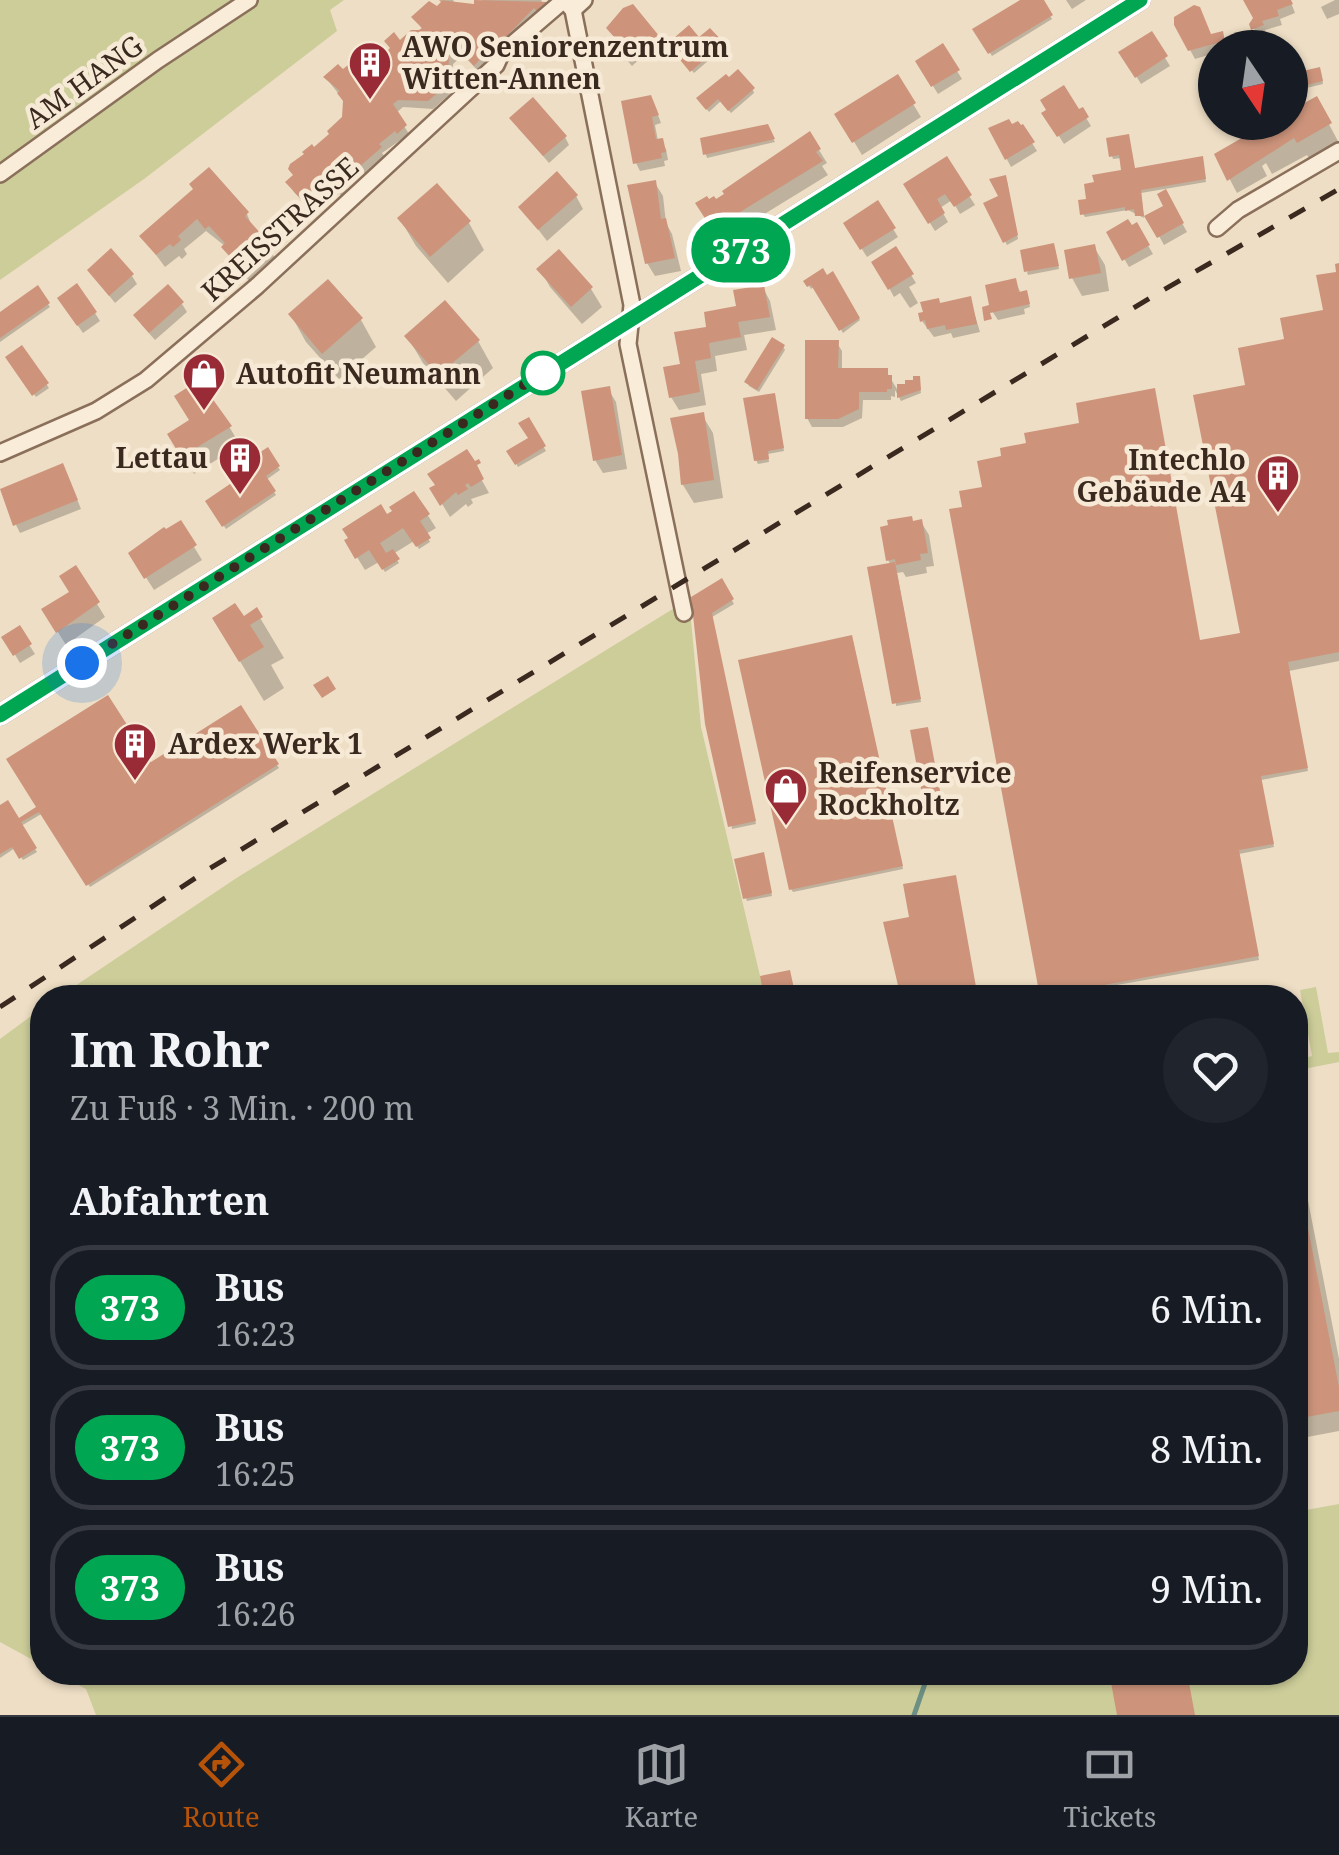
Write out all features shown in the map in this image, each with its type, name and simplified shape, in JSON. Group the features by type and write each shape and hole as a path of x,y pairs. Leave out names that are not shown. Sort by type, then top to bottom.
{"street":[{"name":"AM HANG","path":"0,174 249,0"},
{"name":"KREISSTRASSE","path":"0,454 96,411 146,380 257,286 483,78 501,54 564,0 578,5"},
{"path":"0,715 1140,0"},
{"path":"578,5 632,305 628,344 684,613"},
{"path":"1217,228 1238,210 1339,151"}],"green space":[{"path":"0,0 344,0 330,10 337,31 144,179 0,280"},
{"path":"689,599 701,727 762,985 76,985 238,877"},
{"path":"1316,987 1328,1053 1339,1052 1339,1062 1308,1068 1308,1057 1312,1056 1308,988"},
{"path":"30,1017 30,1658 0,1642 0,1039"},
{"path":"1339,1504 1339,1715 96,1715 86,1689 78,1685 1308,1685 1308,1510"}],"building":[{"name":"AWO Seniorenzentrum Witten-Annen","path":"439,0 474,4 474,0 547,2 537,11 534,8 499,44 496,41 474,66 455,50 449,55 448,84 428,101 398,100 393,104 407,125 379,144 382,147 359,167 356,164 341,177 344,181 335,189 332,187 321,200 316,201 306,190 298,196 285,182 293,175 288,169 290,164 329,134 327,131 342,117 343,101 337,93 340,91 323,77 338,64 343,69 352,62 353,54 363,53 377,68 379,59 390,48 384,41 394,32 400,40 411,30 422,28 411,17 429,1 437,6"},
{"path":"1020,0 1044,0 1053,15 988,54 972,29"},
{"path":"1243,0 1291,0 1293,4 1277,10 1279,16 1262,21 1264,25 1251,30 1253,18"},
{"path":"633,4 660,37 626,59 611,43 616,39 606,28 623,8"},
{"path":"1194,5 1200,7 1209,30 1198,30 1198,48 1188,51 1174,25 1174,17"},
{"path":"689,25 699,37 710,28 724,43 690,72 667,44"},
{"path":"1152,31 1168,56 1135,78 1118,52"},
{"path":"943,43 960,70 931,87 915,61"},
{"path":"1320,67 1323,81 1308,85 1308,70"},
{"path":"738,69 755,88 728,111 718,99 706,110 696,98"},
{"path":"898,74 916,103 852,143 834,114"},
{"path":"1064,85 1089,117 1057,137 1041,113 1046,110 1040,100"},
{"path":"651,95 659,115 652,117 656,139 663,138 666,152 661,153 662,158 633,164 621,101"},
{"path":"1317,96 1332,123 1308,137 1308,101"},
{"path":"533,97 567,136 543,156 509,118"},
{"path":"1009,119 1012,124 1023,124 1035,142 1005,160 988,128"},
{"path":"768,124 775,139 703,155 700,138"},
{"path":"810,131 823,161 737,214 738,220 732,224 730,221 719,229 713,220 708,223 695,203 707,196 716,199 724,194 722,191"},
{"path":"1129,134 1135,168 1203,156 1206,179 1141,190 1144,216 1135,216 1134,209 1125,211 1125,207 1080,215 1078,200 1086,199 1084,184 1094,182 1092,175 1121,170 1119,155 1109,157 1106,138"},
{"path":"1238,140 1291,140 1227,181 1214,154"},
{"path":"947,156 972,195 954,207 945,194 937,199 945,213 928,224 903,184"},
{"path":"209,167 249,212 245,216 271,245 242,270 221,247 225,243 197,219 178,236 181,240 156,255 139,236 193,189 189,184"},
{"path":"557,171 578,195 538,230 518,207"},
{"path":"1006,175 1018,235 1003,243 983,203 998,196 989,179"},
{"path":"656,180 661,219 666,218 675,258 645,264 627,185"},
{"path":"437,183 471,221 430,257 397,218"},
{"path":"1166,189 1184,223 1157,238 1144,216 1163,206 1157,194"},
{"path":"878,200 896,228 860,250 843,223"},
{"path":"1128,219 1132,225 1137,222 1150,245 1122,261 1106,232"},
{"path":"1054,243 1059,266 1024,272 1020,250"},
{"path":"1095,244 1101,273 1069,279 1064,250"},
{"path":"896,246 914,274 888,290 871,262"},
{"path":"111,248 134,274 109,296 87,270"},
{"path":"559,249 593,287 571,307 536,269"},
{"path":"1339,263 1339,652 1288,662 1308,768 1261,776 1274,844 1239,850 1259,956 1104,985 1038,985 949,509 962,507 959,491 982,487 977,461 1001,456 1000,448 1026,443 1024,433 1079,423 1076,403 1155,388 1200,640 1240,633 1193,395 1245,385 1238,348 1284,339 1280,318 1323,310 1316,275 1336,272 1335,264"},
{"path":"823,268 827,275 833,271 860,318 839,331 811,285 807,287 803,281"},
{"path":"1016,278 1019,292 1027,290 1030,304 990,313 992,319 984,321 982,307 989,305 985,285"},
{"path":"328,279 363,318 322,354 288,314"},
{"path":"77,283 97,312 77,326 57,298"},
{"path":"168,284 184,302 149,333 133,315"},
{"path":"38,285 50,303 0,338 0,312"},
{"path":"764,285 770,317 738,322 741,337 709,343 711,358 695,361 700,392 669,398 663,367 680,364 674,332 706,327 704,312 736,306 733,290"},
{"path":"971,296 977,324 946,330 945,325 927,329 925,320 920,322 920,302 939,298 940,303"},
{"path":"445,300 480,340 438,375 404,336"},
{"path":"772,337 785,345 757,390 744,382"},
{"path":"805,340 839,340 838,368 888,368 892,389 859,392 859,409 838,419 805,419"},
{"path":"22,345 49,383 32,396 5,357"},
{"path":"913,376 920,376 921,390 897,398 897,384 913,380"},
{"name":"Autofit Neumann","path":"199,380 232,426 181,457 167,434 189,420 174,396"},
{"path":"610,386 622,455 593,461 581,391"},
{"path":"775,393 784,448 768,451 769,459 754,461 743,398"},
{"path":"704,412 714,480 681,485 670,418"},
{"path":"529,417 546,446 515,465 506,451 528,438 518,423"},
{"name":"Lettau","path":"268,447 280,466 266,476 276,491 222,527 205,501 249,471 244,463"},
{"path":"467,449 475,461 479,459 481,463 477,465 484,479 471,487 468,483 468,489 458,495 456,492 440,506 429,488 435,485 427,474"},
{"path":"63,463 78,500 13,526 0,489"},
{"path":"414,491 430,514 420,521 431,538 416,547 403,528 380,543 386,553 393,549 400,559 382,570 369,550 355,559 342,529 381,504 387,514 392,511 389,507"},
{"path":"912,516 913,521 922,519 928,553 920,554 921,560 896,565 895,559 886,561 880,527 888,525 887,520"},
{"path":"181,520 197,545 144,579 128,553 164,527"},
{"path":"895,562 921,699 892,704 867,567"},
{"path":"76,565 100,602 56,633 41,609 69,592 59,576"},
{"path":"722,578 734,599 712,613 756,821 728,827 705,724 691,597"},
{"path":"235,603 244,616 257,607 263,617 250,625 264,647 239,662 212,618"},
{"path":"20,625 32,644 13,656 1,637"},
{"path":"852,635 903,866 789,890 738,660"},
{"path":"328,676 336,689 322,698 313,685"},
{"name":"Ardex Werk 1","path":"108,695 151,762 241,705 279,764 86,886 39,812 21,822 37,848 19,859 12,847 0,854 0,805 8,800 19,818 36,807 6,759"},
{"path":"928,727 943,807 925,810 910,730"},
{"path":"764,852 772,893 743,899 734,859"},
{"path":"956,875 976,985 898,985 883,922 909,917 903,884"},
{"path":"790,970 793,985 762,985 760,976"},
{"path":"1308,1228 1339,1387 1339,1411 1308,1417"},
{"path":"1111,1685 1189,1685 1195,1715 1117,1715"}],"waterway":[{"path":"914,1715 924,1685"}],"railway":[{"path":"33,985 209,869 1160,292 1339,189"},
{"path":"0,1007 30,987"}],"bus line":[{"name":"373","path":"0,715 1140,0"}],"place":[{"name":"AWO Seniorenzentrum Witten-Annen","path":"370,101"},
{"name":"Autofit Neumann","path":"204,412"},
{"name":"Lettau","path":"240,496"},
{"name":"Intechlo Gebäude A4","path":"1278,514"},
{"name":"Ardex Werk 1","path":"135,782"},
{"name":"Reifenservice Rockholtz","path":"786,827"}],"route":[{"path":"82,663 543,373"}]}
